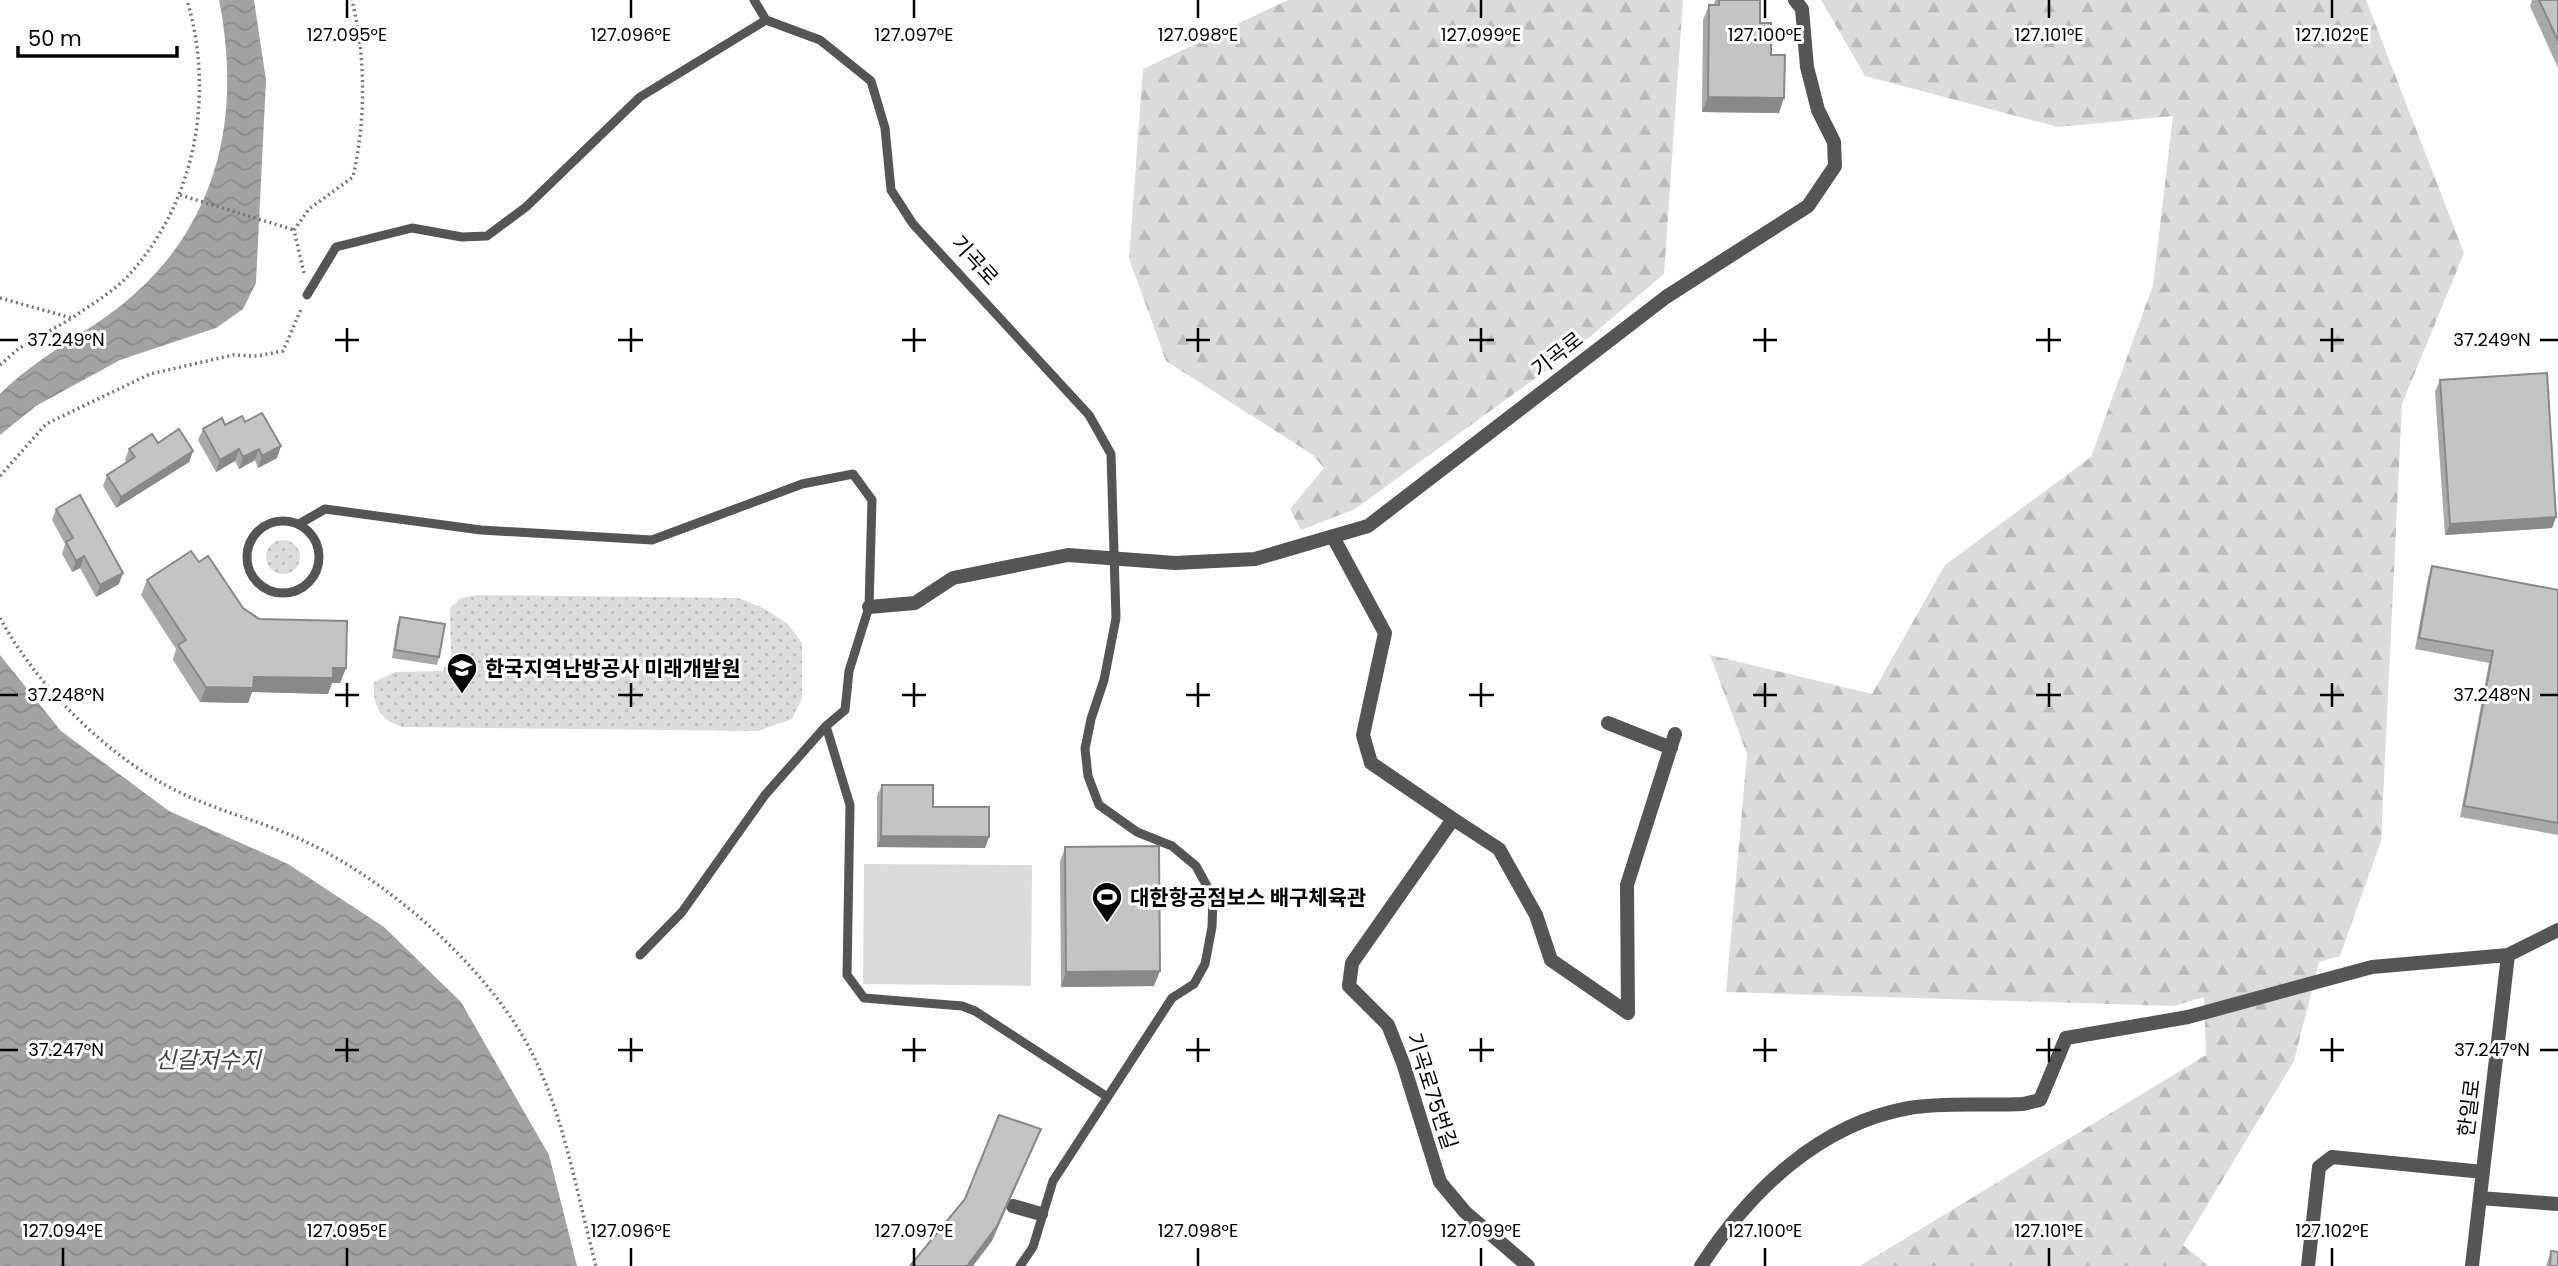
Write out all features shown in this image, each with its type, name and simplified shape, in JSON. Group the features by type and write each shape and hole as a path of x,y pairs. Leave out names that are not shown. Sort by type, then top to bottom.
{"street":[{"name":"기곡로","path":"869,607 915,603 953,578 1055,557 1068,555 1116,561 1175,563 1255,559 1368,527 1666,297 1808,206 1835,166 1834,142 1818,110 1807,67 1802,9 1795,0"},
{"path":"1333,537 1385,633 1363,735 1371,764 1499,849 1536,915 1551,960 1628,1013 1627,885 1673,741 1608,723"},
{"name":"기곡로75번길","path":"1453,819 1352,963 1349,986 1388,1025 1403,1063 1440,1182 1465,1212 1528,1266"},
{"path":"1701,1266 1728,1225 1789,1164 1847,1126 1910,1108 2022,1104 2040,1100 2066,1038 2188,1017 2372,967 2508,955 2558,930"},
{"name":"한일로","path":"2472,1266 2508,955"},
{"path":"2308,1266 2319,1167 2332,1157 2483,1172"},
{"path":"2480,1198 2558,1205"},
{"path":"1013,1206 1041,1214"}],"lane":[{"path":"307,295 336,247 412,228 462,237 486,236 526,207 640,97 766,20 754,0"},
{"name":"기곡로","path":"766,20 820,40 870,81 885,128 891,190 913,224 1089,415 1111,454 1116,561"},
{"path":"299,524 309,532 319,552 314,574 307,584 286,593 263,587 248,568 248,545 254,534 275,522 299,524 325,509 481,530 652,540 802,484 853,474 863,483 872,500 869,607 849,671 845,710 826,726 765,795 682,912 640,955"},
{"path":"1020,1266 1033,1247 1053,1181 1172,998 1194,985 1205,964 1212,927 1213,897 1196,866 1172,846 1137,832 1099,805 1088,776 1086,749 1089,729 1104,680 1116,618 1116,561"},
{"path":"826,726 850,805 847,975 864,998 962,1006 975,1011 1106,1096"}],"path":[{"path":"0,365 18,349 72,318 127,277 174,211 197,133 200,77 187,0"},
{"path":"0,476 46,424 150,374 233,355 257,356 284,351 307,295 294,230 309,209 353,177 362,134 363,83 352,0"},
{"path":"180,195 294,230"},
{"path":"0,298 72,318"},
{"path":"0,618 25,661 62,706 132,762 178,792 294,836 388,891 428,926 486,985 532,1052 556,1110 596,1266"}],"green space":[{"path":"1288,0 1683,0 1664,274 1573,351 1355,509 1301,530 1290,509 1324,468 1313,455 1166,361 1129,258 1143,69"},
{"path":"1821,0 2366,0 2464,253 2402,404 2381,841 2340,956 2319,962 2294,1061 2183,1245 2209,1266 1860,1266 2206,1055 2204,997 2174,1006 1726,992 1747,754 1710,655 1872,694 1945,565 2091,457 2153,285 2173,116 2058,127 1865,76"},
{"path":"283,540 295,545 300,557 295,569 283,574 271,569 266,557 271,545"},
{"path":"477,595 738,598 763,608 787,623 802,643 802,698 792,719 758,731 402,727 387,720 376,705 374,682 395,672 443,671 451,655 450,608 461,598"},
{"path":"864,864 1032,865 1031,986 863,984"}],"water":[{"path":"219,0 254,0 266,80 256,283 243,309 216,328 120,360 36,406 0,435 0,394 30,368 124,303 156,272 182,239 202,203 216,166 224,126 227,85"},
{"name":"신갈저수지","path":"0,655 61,731 169,811 288,864 384,927 461,1002 549,1155 577,1266 0,1266"}],"building":[{"path":"1719,0 1760,0 1760,23 1771,23 1771,55 1785,55 1784,98 1708,97 1709,5 1719,5"},
{"path":"2539,0 2558,0 2558,41"},
{"path":"2547,373 2556,517 2450,524 2440,380"},
{"path":"262,413 281,446 262,456 259,449 243,457 239,449 220,460 203,429 222,418 225,425 242,416 245,422"},
{"path":"179,429 193,451 121,497 107,475 135,457 129,449 152,434 158,443"},
{"path":"80,495 123,573 100,585 84,556 76,561 66,542 73,538 56,509"},
{"path":"191,551 199,562 208,556 243,608 259,619 347,621 346,668 333,668 333,678 254,677 253,688 206,687 178,645 186,640 147,580"},
{"path":"2432,566 2558,590 2558,823 2464,806 2493,651 2419,638"},
{"path":"400,617 445,624 439,657 395,650"},
{"path":"882,785 933,785 933,807 989,807 989,837 881,836"},
{"name":"대한항공점보스 배구체육관","path":"1159,846 1160,971 1066,972 1065,847"},
{"path":"999,1115 1041,1129 997,1226 967,1266 910,1266 965,1199"},
{"path":"2551,1251 2558,1252 2558,1266 2550,1266"}],"place":[{"name":"한국지역난방공사 미래개발원","path":"462,695"},
{"name":"대한항공점보스 배구체육관","path":"1107,924"}]}
